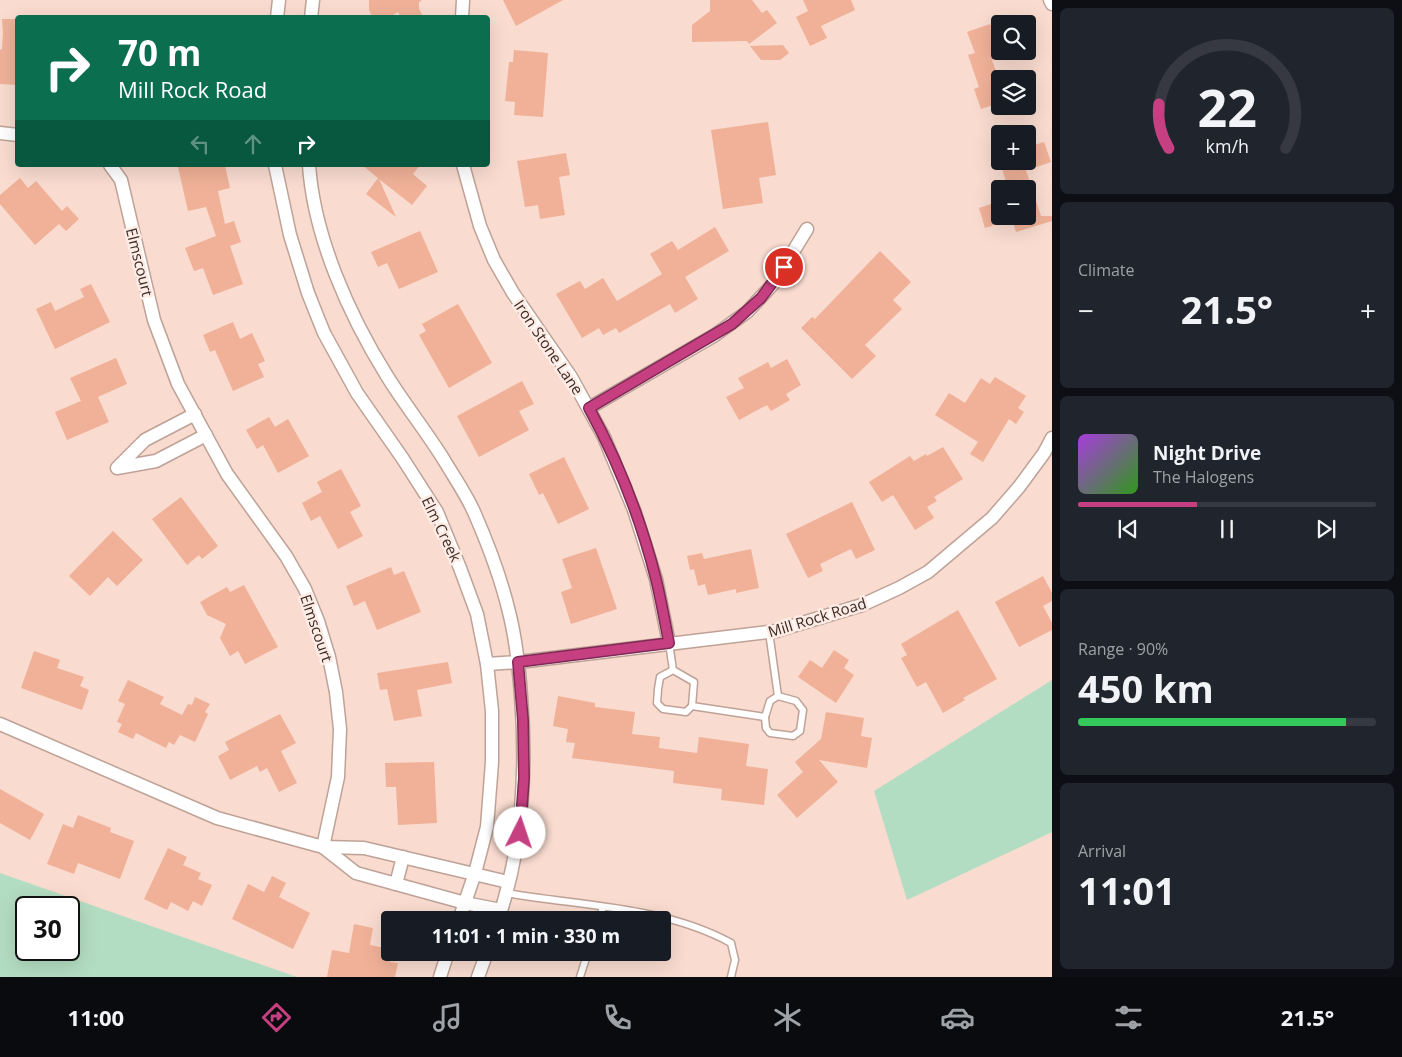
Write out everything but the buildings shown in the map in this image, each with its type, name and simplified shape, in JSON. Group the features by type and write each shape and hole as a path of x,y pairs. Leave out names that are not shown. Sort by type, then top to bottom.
{"street":[{"path":"277,15 279,0"},
{"path":"311,15 313,0"},
{"path":"462,15 463,0"},
{"path":"1050,0 1052,4"},
{"path":"0,134 15,135"},
{"name":"Elmscourt","path":"111,167 121,180 154,320 178,384 228,474 286,556 318,622 329,657 336,692 340,729 338,777 323,847"},
{"name":"Elm Creek","path":"275,167 290,235 308,293 324,333 357,393 403,459 436,512 477,614 487,664 492,711 492,762 487,827 475,873 462,911"},
{"path":"309,167 310,180 324,240 341,287 361,331 387,377 443,458 473,510 492,556 509,612 518,662 523,720 524,778 520,833 501,911"},
{"name":"Iron Stone Lane","path":"464,167 480,226 494,260 513,293 571,376 604,437 634,510 656,579 669,643"},
{"path":"589,408 654,368 715,335 747,312 774,283 807,229"},
{"path":"195,414 145,440 117,468 156,460 206,435"},
{"name":"Mill Rock Road","path":"487,664 518,662 769,632 813,621 862,605 928,572 992,518 1019,487 1052,438"},
{"path":"0,724 217,818 323,847 364,848 475,873 507,888"},
{"path":"323,847 356,873 488,911"},
{"path":"396,884 403,857"},
{"path":"440,977 445,961"},
{"path":"478,977 484,961"}],"lane":[{"path":"769,632 778,696"},
{"path":"669,643 673,670"},
{"path":"673,670 694,682 692,706 686,712 663,709 657,703 660,677 673,670"},
{"path":"778,696 796,701 803,710 800,730 793,736 770,733 766,728 765,718 770,701 778,696"},
{"path":"692,706 765,718"},
{"path":"507,888 668,918 711,932 731,943 735,960 731,977"},
{"path":"602,911 603,907"},
{"path":"580,977 585,961"}],"green space":[{"path":"1052,680 1052,832 907,900 874,791"},
{"path":"0,873 66,896 15,896 15,961 80,961 80,901 297,977 0,977"}],"route":[{"path":"520,833 524,778 523,720 518,662 669,643 656,579 634,510 604,437 589,408 654,368 732,324 761,298 774,283 784,267"}]}
